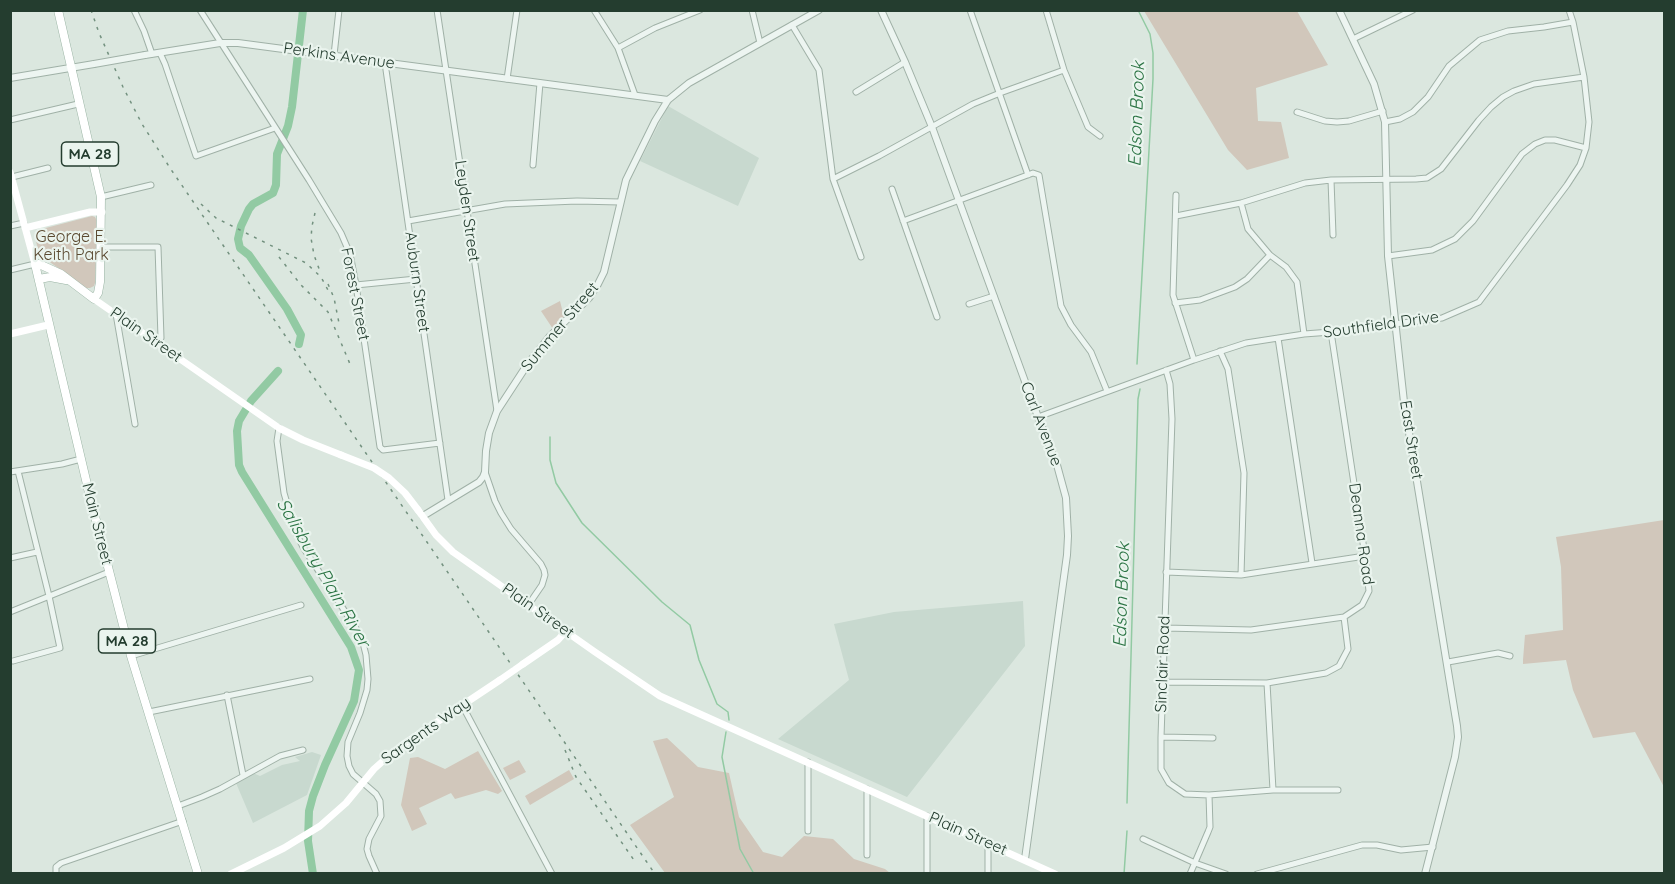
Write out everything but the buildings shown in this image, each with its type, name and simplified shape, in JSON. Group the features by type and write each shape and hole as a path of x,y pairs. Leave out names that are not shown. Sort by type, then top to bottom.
{"main road":[{"name":"MA 28","path":"58,10 101,197 100,287 94,299"},
{"name":"Main Street","path":"11,174 39,279 48,325 131,656 198,873"},
{"path":"24,225 90,212 102,212"},
{"name":"Plain Street","path":"35,264 56,271 279,428 374,468 389,478 405,493 446,546 662,697 1055,873"},
{"path":"39,279 50,277 67,280"},
{"path":"10,334 48,325"},
{"name":"Sargents Way","path":"231,873 297,841 320,826 346,803 382,762 404,744 554,643 566,631"}],"street":[{"path":"134,10 152,54 165,64 196,156 275,128"},
{"name":"Forest Street","path":"200,10 341,233 350,254 380,447 383,450 440,443"},
{"path":"334,55 339,10"},
{"name":"Leyden Street","path":"437,10 497,411"},
{"path":"507,79 517,10"},
{"path":"594,10 618,48 635,95"},
{"path":"618,48 655,28 700,10"},
{"path":"752,10 760,43"},
{"name":"Summer Street","path":"529,604 542,585 544,570 501,513 485,472 489,433 497,411 527,365 550,336 589,297 598,284 604,272 624,185 658,115 668,100 689,83 819,10"},
{"name":"Carl Avenue","path":"881,10 932,127 1062,480 1067,505 1068,536 1065,574 1025,860"},
{"path":"970,10 1028,175"},
{"path":"1046,10 1064,70 1088,127 1100,136"},
{"name":"East Street","path":"1339,10 1374,84 1385,122 1388,256 1404,402 1448,662 1458,737 1455,757 1425,873"},
{"path":"1353,39 1413,10"},
{"name":"Southfield Drive","path":"1038,417 1246,343 1442,318 1479,302 1567,185 1580,165 1586,148 1589,122 1584,77 1569,10"},
{"path":"1385,122 1408,116 1413,112 1428,97 1449,66 1480,40 1508,31 1573,22"},
{"path":"792,25 819,70 833,179 861,257"},
{"name":"Perkins Avenue","path":"10,78 220,43 238,43 668,100"},
{"path":"856,92 905,62"},
{"name":"Auburn Street","path":"385,63 448,500"},
{"path":"833,179 973,104 1064,70"},
{"path":"1176,216 1241,203 1305,183 1331,180 1422,179 1436,174 1491,106 1514,90 1534,84 1584,77"},
{"path":"532,165 540,83"},
{"path":"10,120 78,104"},
{"path":"1297,112 1325,121 1337,122 1383,111"},
{"path":"1388,256 1432,250 1455,239 1473,221 1522,154 1535,144 1545,140 1555,140 1586,148"},
{"path":"11,174 48,168"},
{"path":"903,221 1028,175 1035,173 1039,175 1061,306 1071,325 1091,352 1107,391"},
{"path":"1331,180 1333,234"},
{"path":"101,197 151,185"},
{"path":"892,189 937,317"},
{"path":"1176,195 1173,295 1194,360"},
{"path":"408,221 505,204 620,202"},
{"path":"1241,203 1248,229 1270,255 1286,267 1297,282 1304,334"},
{"path":"10,226 24,225"},
{"path":"101,247 158,248 161,338 158,344"},
{"path":"1175,303 1200,300 1235,287 1247,279 1270,255"},
{"path":"10,270 35,264"},
{"path":"356,285 416,279"},
{"path":"969,304 994,296"},
{"path":"116,314 135,424"},
{"name":"Deanna Road","path":"1331,332 1369,591 1362,605 1344,617"},
{"path":"1278,338 1312,564"},
{"path":"1220,351 1227,369 1244,473 1241,575"},
{"name":"Sinclair Road","path":"1166,370 1170,384 1172,418 1161,769 1168,783 1185,794 1338,790"},
{"path":"279,428 277,441 284,493 295,531 357,630 366,655 367,690 346,750 353,774 381,801 381,816 369,839 367,849 376,873"},
{"path":"10,472 81,459"},
{"path":"13,661 60,648 18,471"},
{"path":"420,513 479,482 485,472"},
{"path":"10,558 38,552"},
{"path":"1166,572 1241,575 1365,556"},
{"path":"10,612 110,572"},
{"path":"131,656 301,605"},
{"path":"1162,682 1267,683 1326,673 1339,666 1348,649 1344,617 1251,630 1165,628"},
{"path":"1448,662 1498,653 1510,656"},
{"path":"149,712 310,679"},
{"path":"1267,683 1273,790"},
{"path":"226,695 243,775"},
{"path":"462,705 552,873"},
{"path":"1161,737 1213,738"},
{"path":"178,806 220,789 280,756 303,750"},
{"path":"808,762 808,831"},
{"path":"867,789 867,855"},
{"path":"1190,873 1210,826 1209,795"},
{"path":"927,816 927,873"},
{"path":"56,870 64,862 183,821"},
{"path":"1143,839 1195,863 1226,873"},
{"path":"988,844 988,873"},
{"path":"1257,873 1362,845 1369,844 1401,850 1433,847"}],"shaded area":[{"path":"668,106 759,158 738,206 640,161"},
{"path":"1023,601 1025,646 907,797 778,739 849,680 834,624 894,612"},
{"path":"312,752 321,755 307,795 253,823 236,783 253,773 260,776 282,765 300,761 295,757"}],"green space":[{"path":"1144,11 1297,11 1328,65 1256,88 1258,121 1281,122 1289,158 1247,170 1228,150"},
{"name":"George E. Keith Park","path":"92,216 97,221 95,283 94,286 86,288 40,255 34,235 38,230"},
{"path":"560,301 564,317 553,329 541,311"},
{"path":"1664,520 1664,787 1635,732 1593,738 1573,690 1566,660 1523,664 1523,660 1525,635 1563,630 1561,567 1556,537"},
{"path":"667,738 698,767 729,773 739,817 763,852 782,857 804,836 833,839 854,859 885,869 890,873 665,873 630,825 674,797 653,741"},
{"path":"478,751 502,791 498,794 486,790 455,799 451,793 419,808 427,824 412,831 401,805 410,758 418,757 445,769"},
{"path":"519,760 526,772 510,780 503,768"},
{"path":"569,770 574,779 530,805 525,796"}],"waterway":[{"name":"Salisbury Plain River","path":"299,344 301,335 287,309 249,255 240,248 238,239 249,209 253,204 273,193 276,185 277,154 288,126 292,107 303,10"},
{"name":"Edson Brook","path":"1137,364 1153,79 1150,34 1138,10"},
{"name":"Salisbury Plain River","path":"278,371 251,401 239,421 237,431 239,465 351,647 359,670 354,701 325,765 309,811 308,841 313,874"},
{"name":"Edson Brook","path":"1127,803 1140,389"},
{"path":"550,437 550,460 556,483 582,523 662,602 690,625 699,660 717,704 728,712 729,720"},
{"path":"726,732 722,757 740,849 754,874"},
{"name":"Edson Brook","path":"1124,874 1127,831"}],"railway":[{"path":"91,10 123,87 142,124 170,168 655,874"},
{"path":"201,204 216,218 306,263 321,277 329,292"},
{"path":"315,213 311,238 321,274"},
{"path":"279,257 301,285 328,312 350,364"},
{"path":"328,284 334,298 339,323"},
{"path":"565,750 576,777 636,863"}]}
